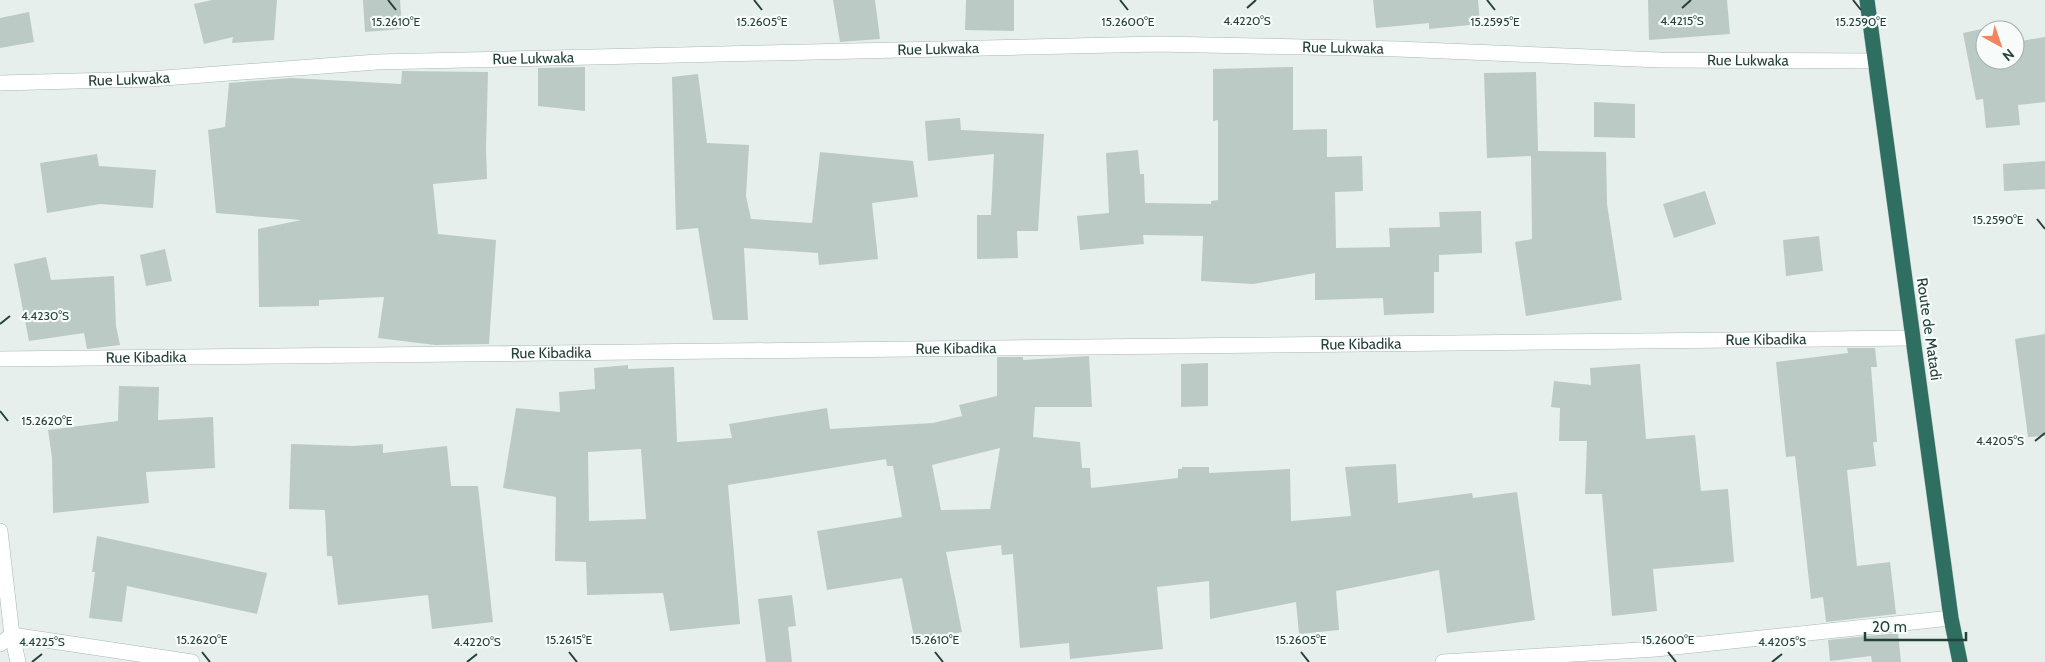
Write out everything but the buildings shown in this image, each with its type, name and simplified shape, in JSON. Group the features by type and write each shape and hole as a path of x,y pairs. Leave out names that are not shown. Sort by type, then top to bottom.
{"highway":[{"name":"Route de Matadi","path":"1868,0 1912,338 1951,618 1960,662"}],"street":[{"name":"Rue Lukwaka","path":"0,83 151,78 377,62 1158,44 1398,49 1660,60 1876,61"},
{"name":"Rue Kibadika","path":"0,359 1912,338"},
{"path":"0,531 12,635 18,662"},
{"path":"1443,662 1656,649 1951,618"},
{"path":"0,644 12,635 192,662"}]}
